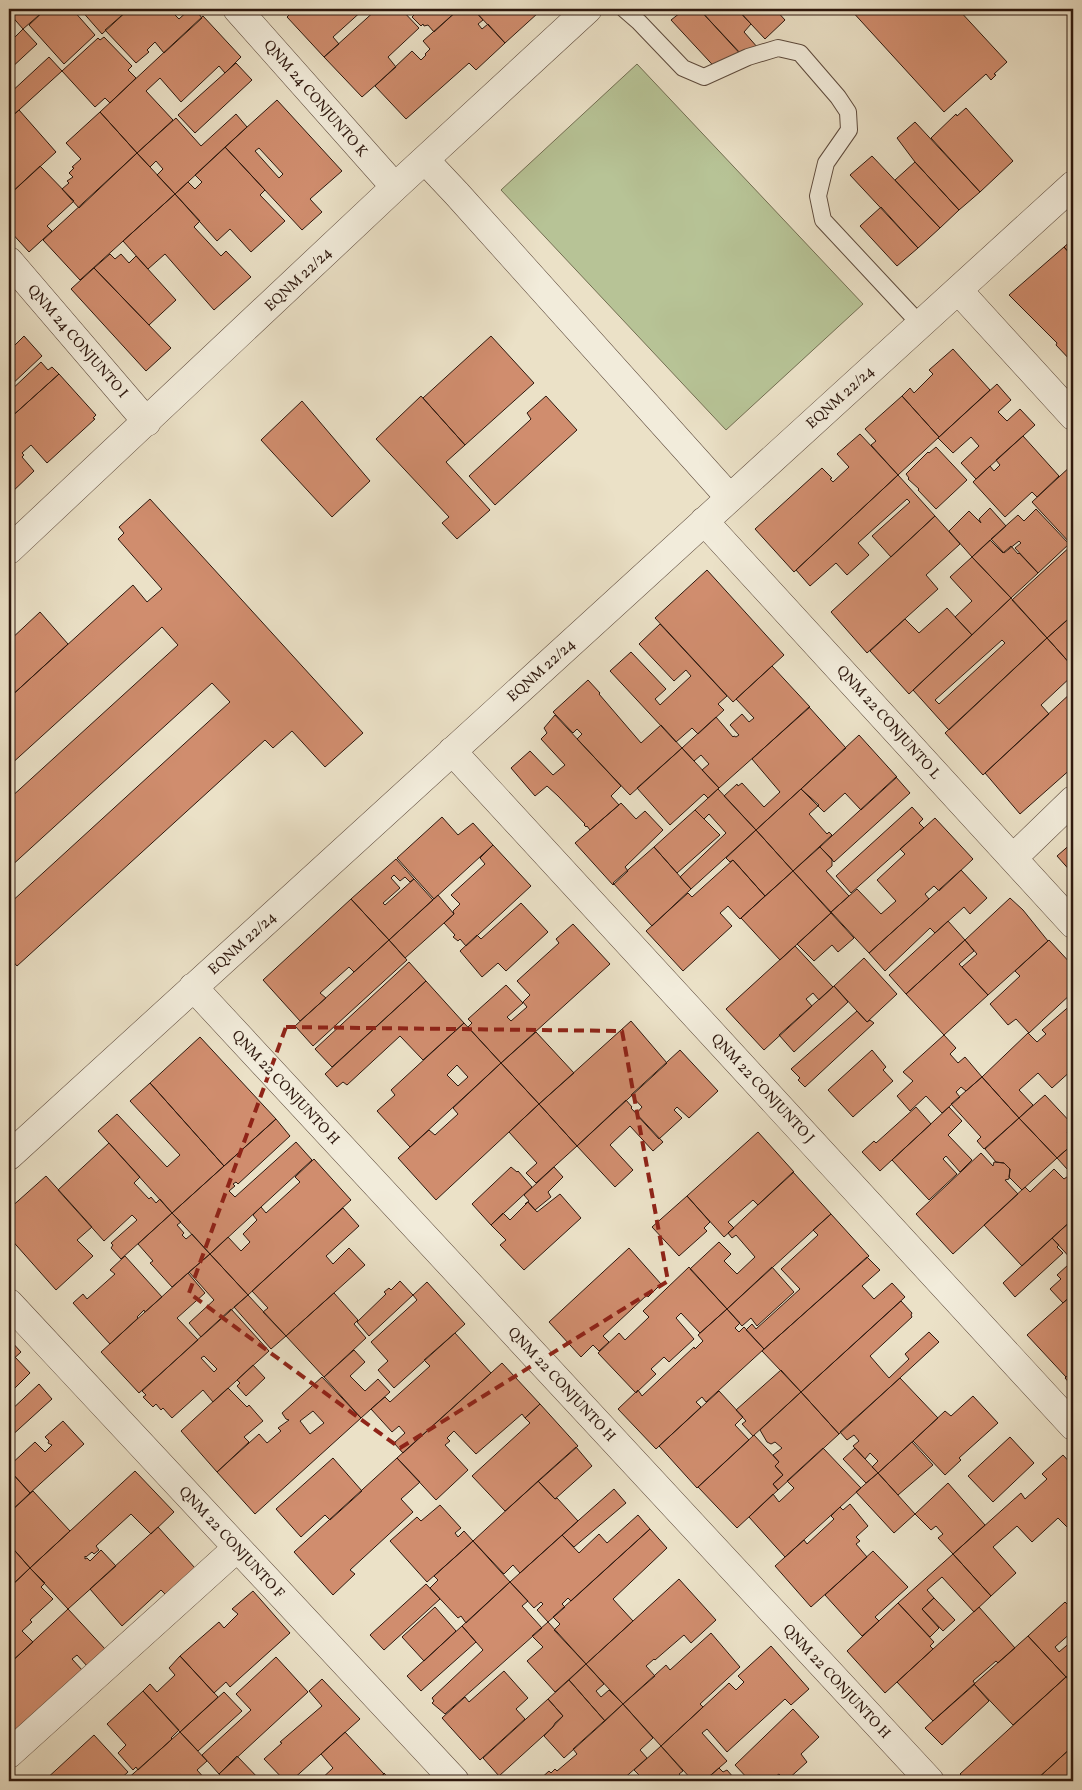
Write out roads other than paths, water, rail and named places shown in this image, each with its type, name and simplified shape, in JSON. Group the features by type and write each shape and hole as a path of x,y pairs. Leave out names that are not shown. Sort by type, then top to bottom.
{"street":[{"name":"QNM 24 CONJUNTO K","path":"238,9 395,187"},
{"name":"EQNM 22/24","path":"9,550 395,187 588,9"},
{"path":"424,160 471,208 730,498"},
{"name":"EQNM 22/24","path":"9,1156 1073,185"},
{"name":"QNM 24 CONJUNTO I","path":"9,261 146,422"},
{"path":"958,290 1073,416"},
{"name":"QNM 22 CONJUNTO L","path":"704,521 1073,924"},
{"name":"QNM 22 CONJUNTO J","path":"452,751 1073,1426"},
{"path":"1013,858 1073,800"},
{"name":"QNM 22 CONJUNTO H","path":"193,987 930,1781"},
{"name":"QNM 22 CONJUNTO F","path":"9,1303 455,1781"},
{"path":"9,1754 237,1548"}],"lane":[{"path":"624,9 640,22 683,68 704,77 748,57 778,48 800,53 838,97 848,112 849,130 826,163 818,196 822,220 920,324"}]}
